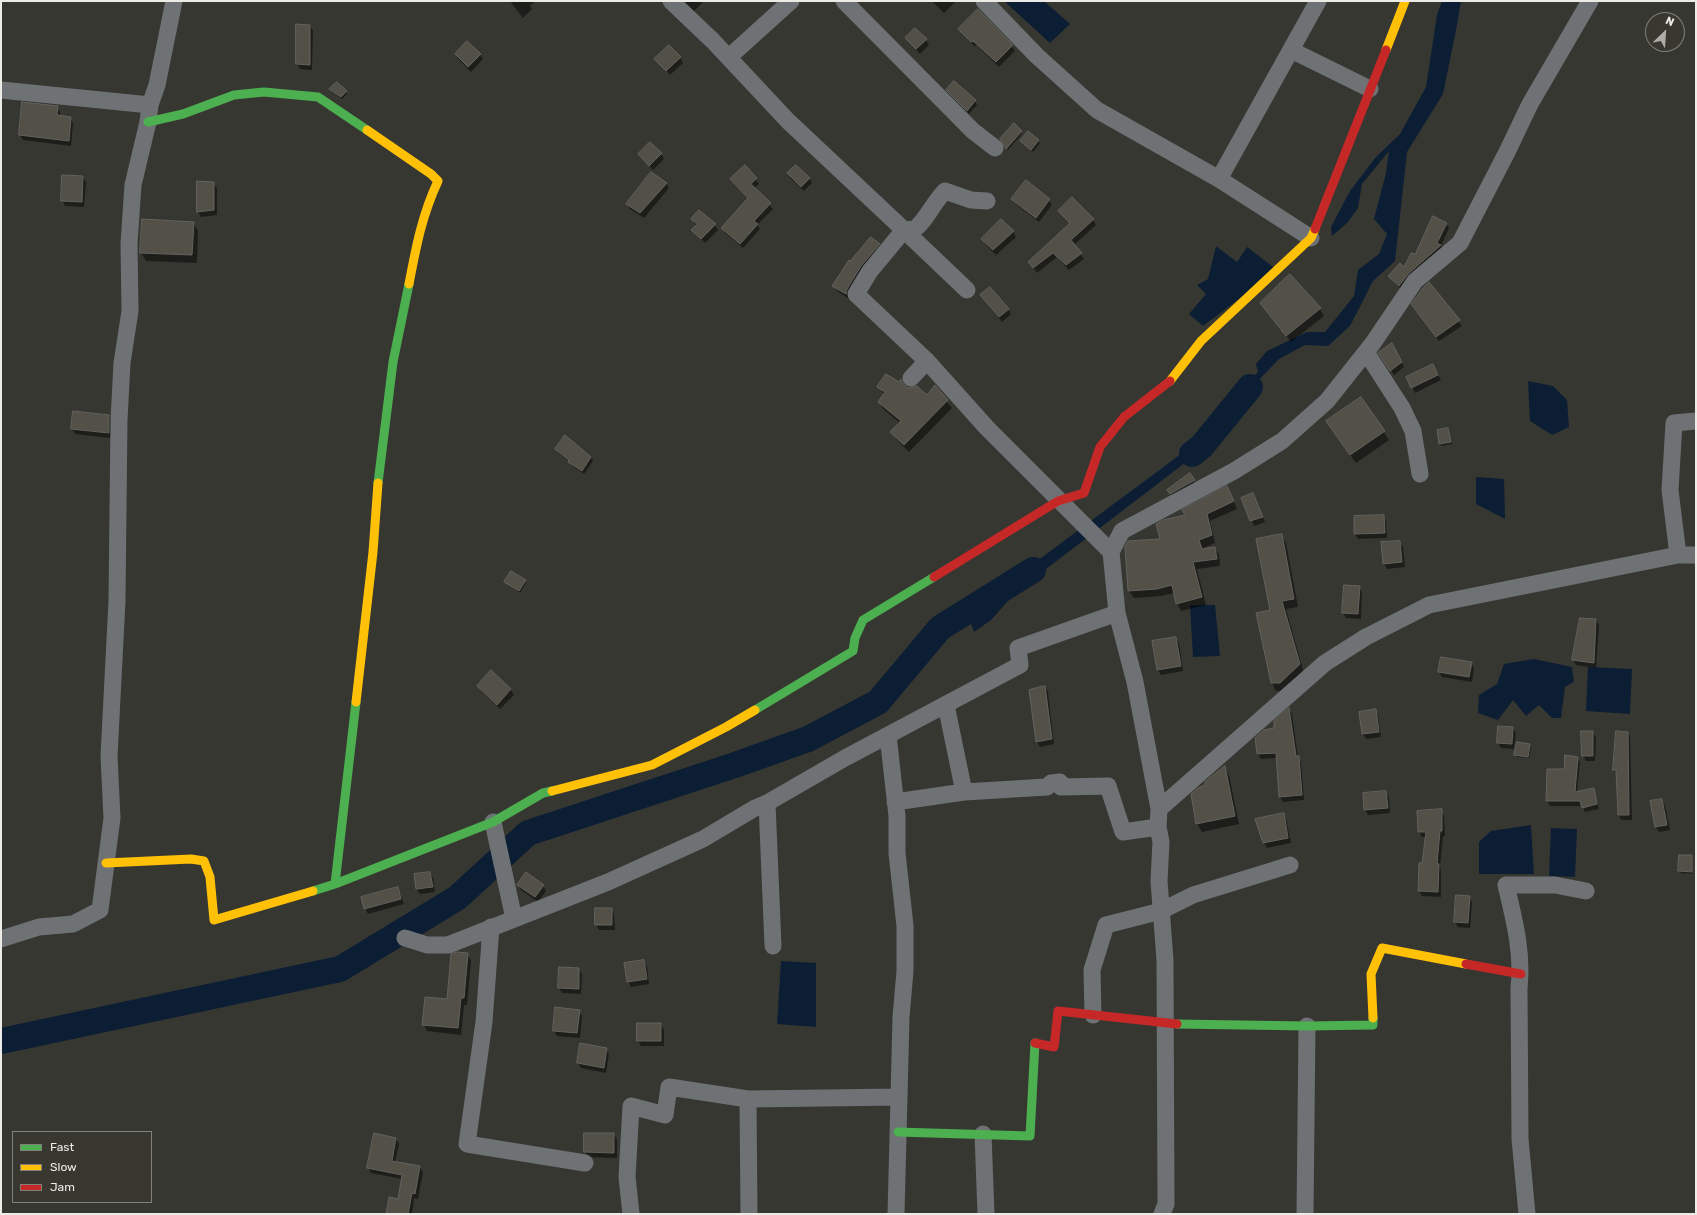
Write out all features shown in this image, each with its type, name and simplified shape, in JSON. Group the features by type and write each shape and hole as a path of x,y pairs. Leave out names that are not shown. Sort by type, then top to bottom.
{"street":[{"path":"1,939 40,927 73,924 100,910 112,818 109,756 117,601 119,420 122,363 130,311 129,244 133,185 148,122 150,105 157,85 174,1"},
{"path":"671,1 729,57 788,120 967,290"},
{"path":"729,57 791,1"},
{"path":"844,1 973,131 995,148"},
{"path":"984,1 1037,56 1097,110 1219,179 1311,238"},
{"path":"1219,179 1318,1"},
{"path":"106,863 191,859 204,861 210,877 214,920 335,884 494,822 543,793 652,765 726,727 853,651 855,638 863,620 1058,500 1084,493 1100,447 1124,418 1168,384 1201,341 1311,238 1404,1"},
{"path":"1162,1214 1166,1204 1165,960 1159,881 1161,842 1158,827 1159,809 1135,682 1117,613 1111,552 1122,531 1234,471 1282,441 1327,401 1366,352 1415,281 1460,243 1530,104 1590,1"},
{"path":"1291,50 1370,89"},
{"path":"1,90 150,105"},
{"path":"148,122 183,114 234,95 264,92 318,97 400,152 431,174 438,181 427,205 419,233 392,362 378,482 373,552 335,884"},
{"path":"987,201 971,200 945,191 930,212 914,228 904,230 870,271 856,294 927,361 987,428 1111,552"},
{"path":"1366,352 1402,408 1413,431 1420,474"},
{"path":"911,378 927,361"},
{"path":"1678,556 1670,490 1674,424 1696,421"},
{"path":"1159,809 1325,663 1366,637 1429,605 1678,556 1696,555"},
{"path":"405,938 428,945 448,945 608,882 702,839 888,735 1020,665 1018,648 1117,613"},
{"path":"946,705 964,792"},
{"path":"888,735 896,802 897,853 905,933 905,971 901,1017 896,1214"},
{"path":"896,802 964,792 1047,787 1051,783 1060,782 1061,787 1108,786 1123,832 1158,827"},
{"path":"767,803 773,946"},
{"path":"494,822 514,919"},
{"path":"1093,1015 1092,970 1106,925 1161,911 1193,895 1290,865"},
{"path":"1527,1214 1520,1139 1519,988 1521,974 1519,938 1506,884 1555,885 1586,891"},
{"path":"491,927 484,1022 467,1144 585,1163"},
{"path":"898,1132 1030,1136 1034,1043 1054,1047 1058,1011 1165,1024 1306,1026 1373,1025 1371,974 1382,948 1521,974"},
{"path":"1305,1214 1306,1026"},
{"path":"631,1214 628,1177 631,1106 665,1115 668,1087 748,1099 899,1097"},
{"path":"748,1099 749,1214"},
{"path":"983,1134 986,1214"}],"water":[{"path":"1004,1 1044,1 1070,24 1050,43"},
{"path":"1442,1 1461,1 1443,94 1407,152 1395,261 1373,281 1350,326 1328,346 1305,345 1279,359 1253,386 1232,427 1016,592 991,620 974,632 970,621 985,613 1006,584 1224,422 1235,396 1258,372 1256,364 1267,351 1307,332 1325,332 1354,296 1358,270 1379,254 1387,234 1374,219 1386,173 1389,151 1362,184 1358,208 1348,222 1332,236 1331,227 1350,191 1375,158 1400,134 1426,87 1437,15"},
{"path":"1216,246 1237,262 1247,247 1277,270 1203,326 1189,314 1206,294 1197,285 1208,279"},
{"path":"1528,381 1553,386 1567,400 1569,427 1552,435 1530,421"},
{"path":"1476,477 1504,479 1505,519 1476,504"},
{"path":"1190,605 1215,605 1220,656 1193,657"},
{"path":"1534,659 1572,667 1574,682 1565,687 1561,718 1552,718 1539,705 1526,716 1513,700 1498,720 1478,713 1479,695 1497,684 1504,664"},
{"path":"1588,667 1632,669 1630,714 1586,711"},
{"path":"1531,825 1534,874 1479,874 1479,842 1491,831"},
{"path":"1551,828 1577,829 1575,877 1549,876"},
{"path":"781,961 816,963 816,1027 777,1024"}],"building":[{"path":"978,9 1013,45 996,62 973,41 971,42 958,29"},
{"path":"296,24 310,25 310,65 296,64"},
{"path":"915,28 927,39 916,49 905,38"},
{"path":"467,41 481,54 468,67 455,54"},
{"path":"669,45 681,57 666,71 654,59"},
{"path":"954,81 976,100 967,111 946,90"},
{"path":"337,82 347,91 341,97 329,89"},
{"path":"22,102 58,106 57,115 71,117 69,141 19,135"},
{"path":"1014,123 1022,131 1006,149 1000,139"},
{"path":"1028,131 1039,140 1031,150 1020,141"},
{"path":"650,142 662,153 649,166 638,154"},
{"path":"745,165 757,178 751,184 771,203 754,221 758,224 740,244 721,228 748,198 730,179"},
{"path":"796,165 810,178 801,187 787,173"},
{"path":"651,172 667,183 640,213 626,204"},
{"path":"62,175 83,176 82,202 61,201"},
{"path":"1026,180 1050,199 1036,218 1011,199"},
{"path":"197,181 214,182 214,210 197,212"},
{"path":"1072,197 1094,219 1071,240 1082,253 1066,265 1053,253 1033,268 1028,262 1070,223 1058,211"},
{"path":"699,210 716,224 701,239 691,230 697,224 691,219"},
{"path":"1433,216 1447,223 1437,243 1441,245 1408,274 1399,286 1388,276 1400,263 1404,267 1411,253 1415,254"},
{"path":"142,219 194,222 192,255 140,253"},
{"path":"1001,219 1014,231 993,250 981,239"},
{"path":"871,237 880,244 861,266 847,289 846,294 832,286 849,260 850,261"},
{"path":"1290,274 1321,308 1286,336 1260,303"},
{"path":"1429,282 1460,320 1436,337 1411,304"},
{"path":"990,287 1009,309 999,317 980,295"},
{"path":"1392,343 1402,362 1390,371 1378,353"},
{"path":"1433,364 1438,375 1411,388 1406,377"},
{"path":"886,374 899,382 901,379 904,385 908,388 917,386 927,395 935,385 948,400 904,445 890,432 901,421 878,402 885,392 877,387"},
{"path":"1361,397 1385,431 1350,455 1326,421"},
{"path":"73,411 109,415 109,433 71,429"},
{"path":"1448,428 1451,442 1439,444 1437,430"},
{"path":"565,435 591,457 582,471 568,462 569,460 555,449"},
{"path":"1190,473 1195,480 1170,494 1167,490"},
{"path":"1227,486 1234,501 1207,514 1212,535 1199,540 1202,549 1215,547 1217,559 1193,562 1202,597 1176,604 1172,585 1157,589 1128,591 1125,547 1128,541 1160,539 1156,524 1163,520 1185,515 1182,510"},
{"path":"1253,493 1263,517 1250,521 1241,498"},
{"path":"1384,515 1385,533 1354,534 1354,516"},
{"path":"1282,534 1294,599 1282,601 1300,664 1280,683 1271,683 1256,613 1270,610 1256,539"},
{"path":"1400,541 1402,562 1383,564 1381,542"},
{"path":"511,571 526,580 519,591 504,582"},
{"path":"1344,585 1360,586 1358,614 1342,613"},
{"path":"1580,618 1596,619 1594,663 1572,660"},
{"path":"1176,637 1181,666 1157,670 1152,641"},
{"path":"1441,657 1472,662 1469,677 1438,672"},
{"path":"491,670 511,689 497,705 477,686"},
{"path":"1045,686 1052,739 1036,742 1029,690"},
{"path":"1289,708 1296,756 1299,756 1302,795 1279,797 1276,753 1257,754 1255,738 1264,730 1274,728 1274,721"},
{"path":"1376,709 1379,732 1362,734 1359,712"},
{"path":"1498,726 1513,727 1512,744 1497,743"},
{"path":"1581,731 1593,731 1593,756 1582,756"},
{"path":"1616,731 1628,732 1629,815 1618,815 1616,770 1613,770"},
{"path":"1517,742 1530,744 1528,757 1514,755"},
{"path":"1565,755 1578,757 1575,792 1594,788 1597,804 1582,808 1580,801 1546,801 1547,769 1564,769"},
{"path":"1225,766 1235,816 1196,824 1191,794 1198,788 1205,785 1205,782"},
{"path":"1386,791 1388,808 1364,810 1363,793"},
{"path":"1662,799 1667,825 1655,827 1650,801"},
{"path":"1442,809 1442,831 1440,831 1437,863 1439,864 1438,892 1418,891 1419,863 1422,863 1426,832 1418,832 1417,811"},
{"path":"1284,813 1288,838 1263,843 1255,819"},
{"path":"1679,855 1692,855 1692,872 1678,871"},
{"path":"430,872 433,887 416,889 414,874"},
{"path":"526,872 544,885 535,897 517,885"},
{"path":"398,887 401,899 364,909 361,897"},
{"path":"1456,895 1470,896 1468,923 1454,922"},
{"path":"595,908 612,908 612,925 595,925"},
{"path":"457,952 468,953 464,998 461,998 458,1028 422,1025 425,997 447,999 451,954"},
{"path":"644,960 647,979 627,982 624,963"},
{"path":"559,967 579,968 579,989 558,988"},
{"path":"555,1007 580,1010 577,1033 553,1031"},
{"path":"637,1023 661,1023 661,1041 637,1041"},
{"path":"580,1043 607,1048 604,1068 577,1063"},
{"path":"374,1133 396,1138 392,1161 420,1166 415,1194 412,1193 408,1214 386,1214 389,1197 398,1199 402,1175 367,1168"},
{"path":"584,1133 614,1133 614,1153 584,1152"}],"waterway":[{"path":"1192,454 1202,446 1250,387"},
{"path":"1,1041 340,969 457,898 528,833 735,765 808,739 878,702 940,628 1033,570"}],"traffic: fast":[{"path":"148,122 183,114 234,95 264,92 318,97 367,130"},
{"path":"378,483 393,362 409,284"},
{"path":"755,710 853,651 855,638 863,620 934,577"},
{"path":"335,884 356,702"},
{"path":"313,891 335,884 493,822 543,793 552,791"},
{"path":"1177,1024 1307,1026 1373,1025 1373,1018"},
{"path":"898,1132 1030,1136 1035,1043"}],"traffic: slow":[{"path":"1386,50 1405,1"},
{"path":"367,130 431,174 438,181 424,219 409,284"},
{"path":"1170,381 1201,341 1311,238 1315,229"},
{"path":"356,702 373,552 378,483"},
{"path":"552,791 652,765 726,727 755,710"},
{"path":"106,863 191,859 204,861 210,877 214,920 313,891"},
{"path":"1373,1018 1371,974 1382,948 1466,964"}],"traffic: jam":[{"path":"1315,229 1386,50"},
{"path":"934,577 1058,501 1084,493 1100,447 1124,417 1170,381"},
{"path":"1466,964 1521,974"},
{"path":"1035,1043 1054,1047 1058,1011 1177,1024"}]}
